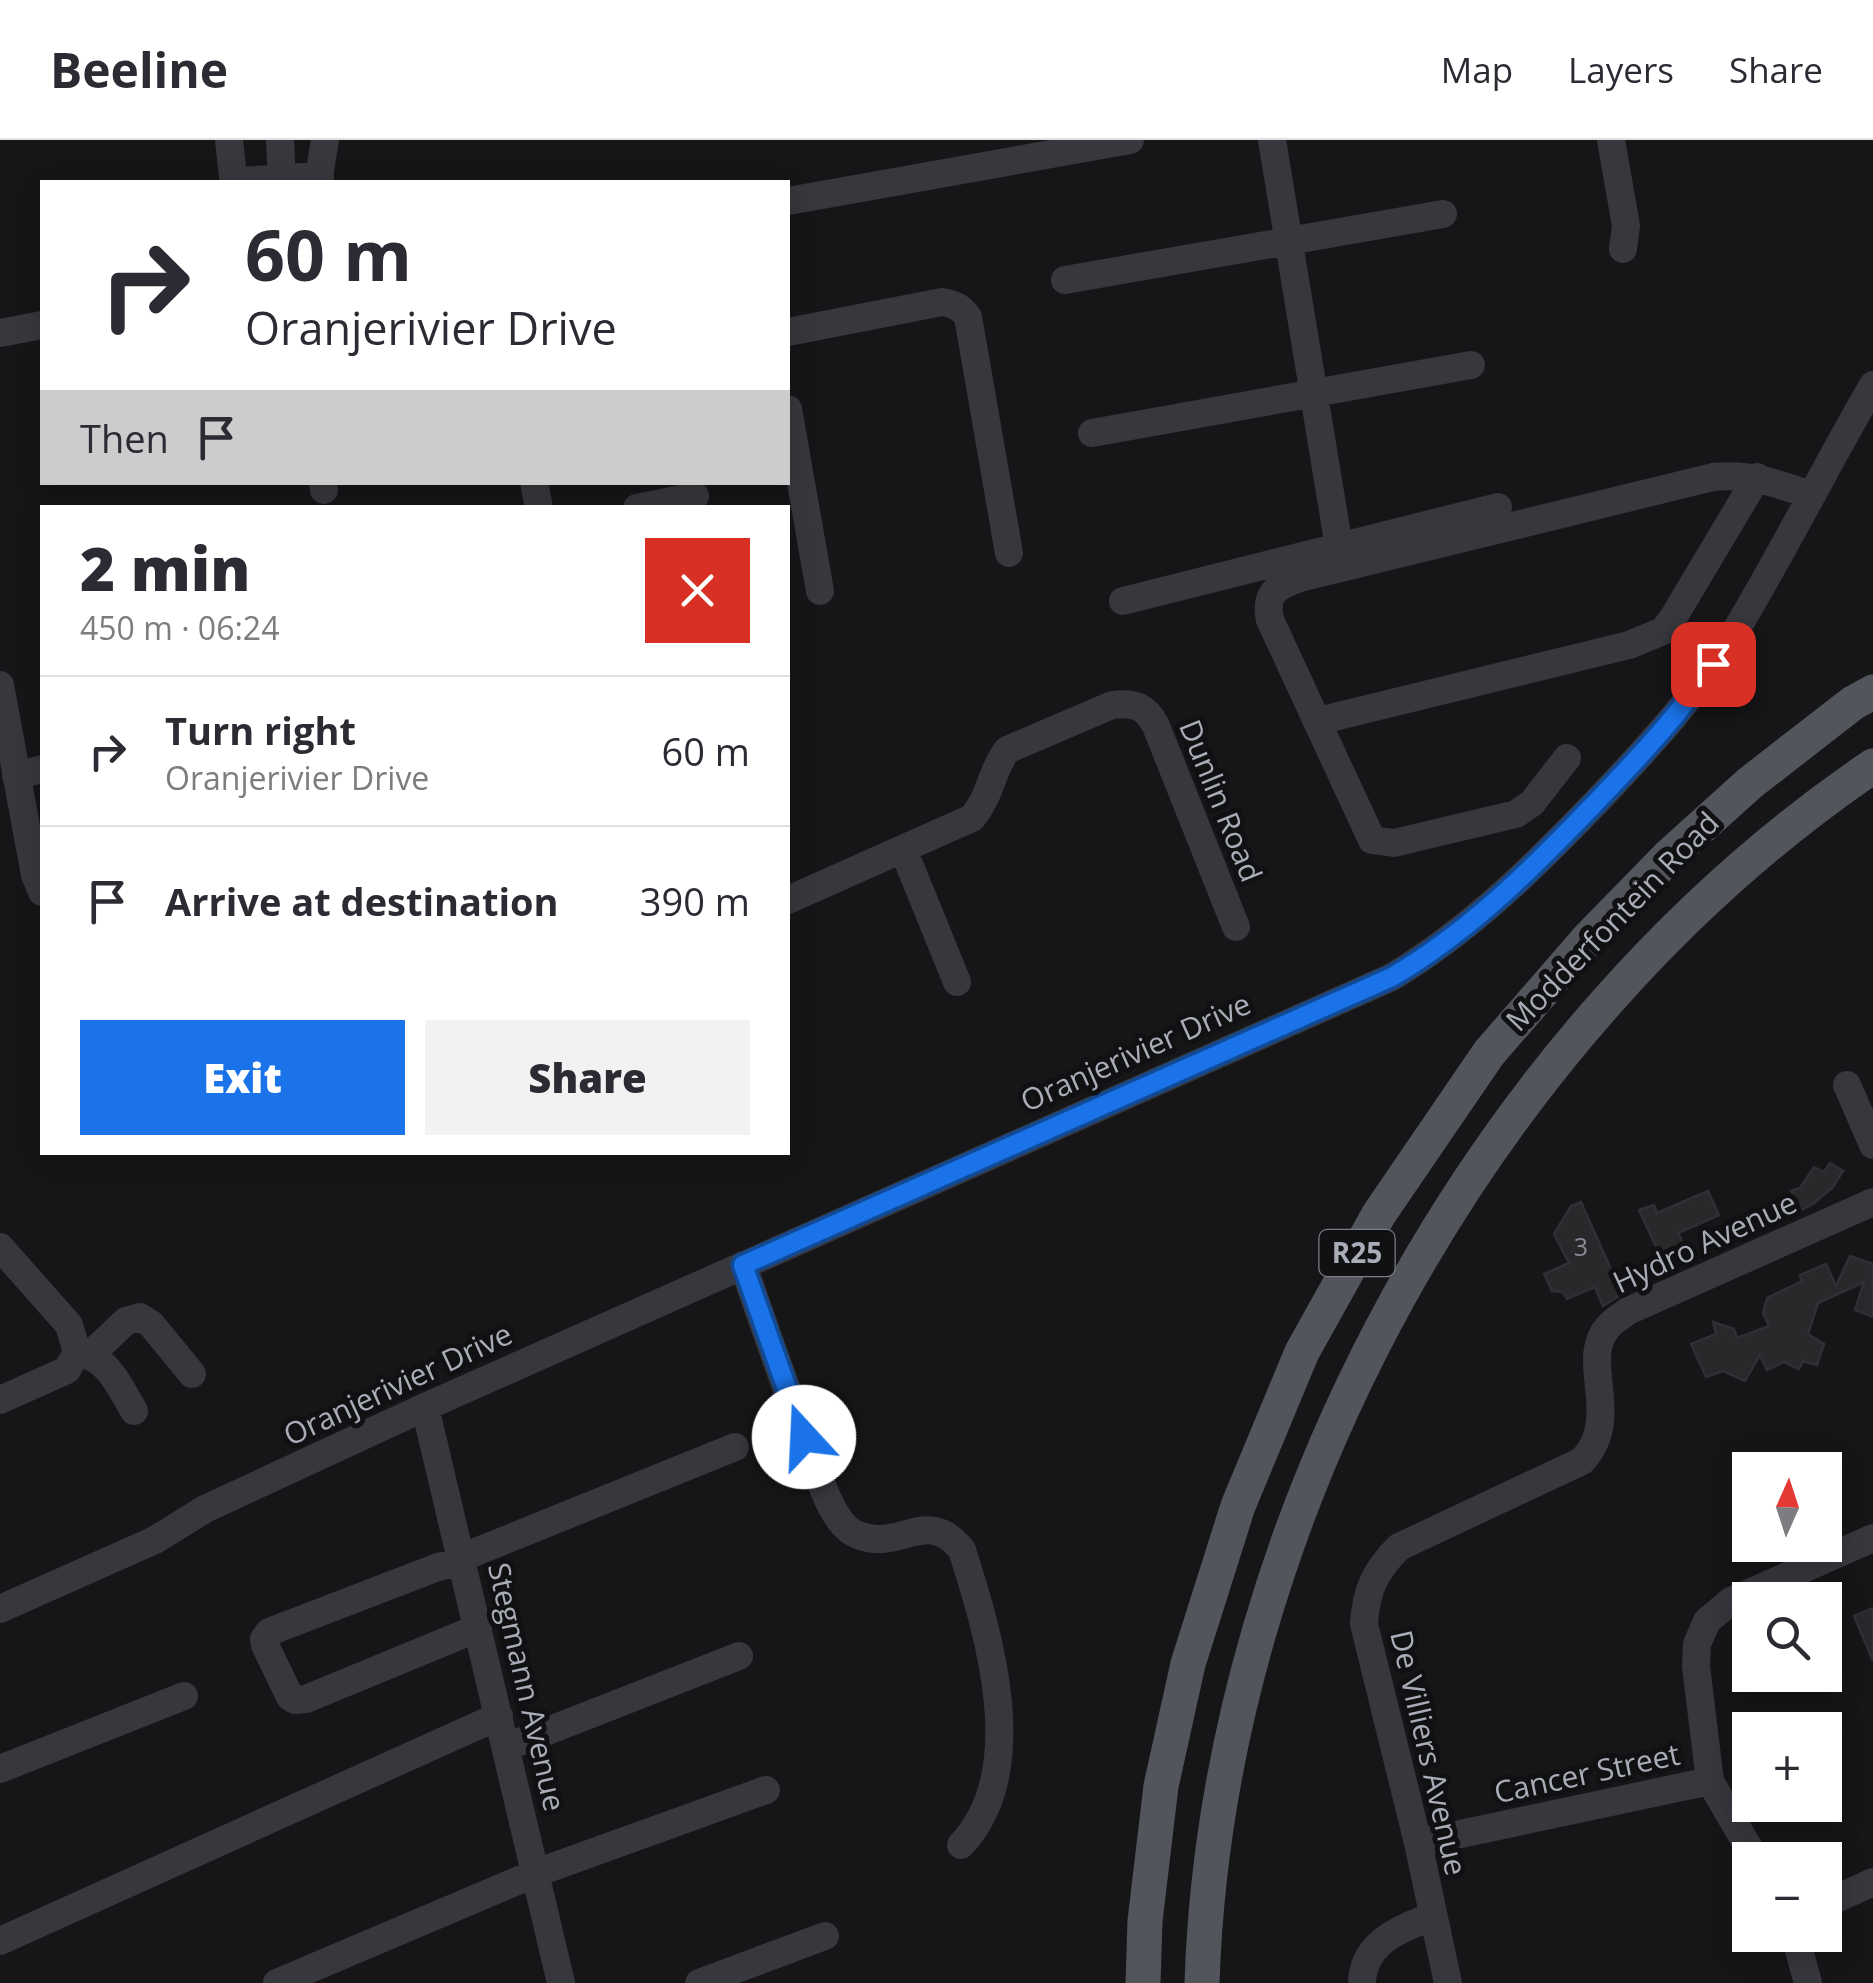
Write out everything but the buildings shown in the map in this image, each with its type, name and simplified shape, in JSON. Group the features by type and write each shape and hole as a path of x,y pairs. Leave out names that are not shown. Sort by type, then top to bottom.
{"main road":[{"name":"Modderfontein Road","path":"1143,1983 1145,1921 1161,1786 1188,1664 1238,1506 1302,1352 1380,1214 1489,1052 1588,939 1669,856 1750,783 1873,692"},
{"name":"Modderfontein Road","path":"1202,1983 1220,1798 1247,1676 1297,1519 1364,1362 1412,1272 1480,1164 1552,1065 1636,967 1726,880 1824,799 1873,766"}],"street":[{"path":"230,140 236,180"},
{"path":"280,140 282,180 320,180 325,140"},
{"path":"790,189 1069,140"},
{"path":"790,201 1130,140"},
{"path":"1272,140 1339,546"},
{"path":"1611,140 1626,226 1622,249"},
{"path":"1065,280 1443,214"},
{"path":"790,332 942,302 964,310 1009,553"},
{"path":"0,333 40,325"},
{"path":"1092,432 1471,365"},
{"name":"Oranjerivier Drive","path":"0,1609 155,1540 205,1509 425,1408 1392,977 1430,954 1504,894 1564,836 1691,697 1736,631 1873,386"},
{"path":"790,420 820,590"},
{"path":"1566,758 1532,803 1516,814 1394,843 1372,840 1270,620 1270,595 1279,586 1713,477 1757,477 1810,494"},
{"path":"1318,721 1629,645 1663,632 1757,477"},
{"path":"651,505 695,496"},
{"path":"1123,600 1498,507"},
{"path":"0,685 29,772 35,875 40,887"},
{"name":"Dunlin Road","path":"790,899 972,818 986,800 998,762 1007,750 1112,705 1138,705 1150,714 1156,726 1236,927"},
{"path":"904,850 956,982"},
{"path":"1847,1086 1873,1145"},
{"name":"Hydro Avenue","path":"1399,1547 1582,1461 1596,1446 1600,1428 1599,1347 1606,1328 1628,1311 1873,1202"},
{"path":"0,1247 69,1326 84,1353 107,1366 134,1411"},
{"path":"743,1265 804,1437 838,1518 852,1533 872,1540 932,1528 949,1534 962,1550 998,1692 1000,1727 994,1775 984,1811 977,1828 961,1845"},
{"path":"0,1400 67,1370 126,1320 140,1317 151,1324 192,1374"},
{"name":"Stegmann Avenue","path":"425,1408 561,1983"},
{"path":"478,1628 296,1700 290,1697 264,1639 269,1632 462,1560 735,1447"},
{"name":"Oranjerivier Drive","path":"0,1590 150,1526 205,1509"},
{"path":"1745,1842 1710,1782 1696,1666 1697,1644 1707,1621 1731,1601 1873,1538"},
{"name":"De Villiers Avenue","path":"1399,1547 1378,1567 1366,1594 1364,1624 1448,1983"},
{"path":"506,1746 739,1656"},
{"path":"0,1769 184,1696"},
{"path":"0,1941 499,1716"},
{"name":"Cancer Street","path":"1418,1843 1710,1782"},
{"path":"277,1983 536,1873 766,1790"},
{"path":"1842,1896 1873,1882"},
{"path":"1362,1983 1362,1970 1372,1949 1397,1930 1433,1916"},
{"path":"699,1983 824,1936"},
{"path":"1800,1952 1808,1983"}],"route":[{"path":"804,1437 743,1265 1392,977 1430,954 1504,894 1564,836 1691,697 1713,664"}]}
